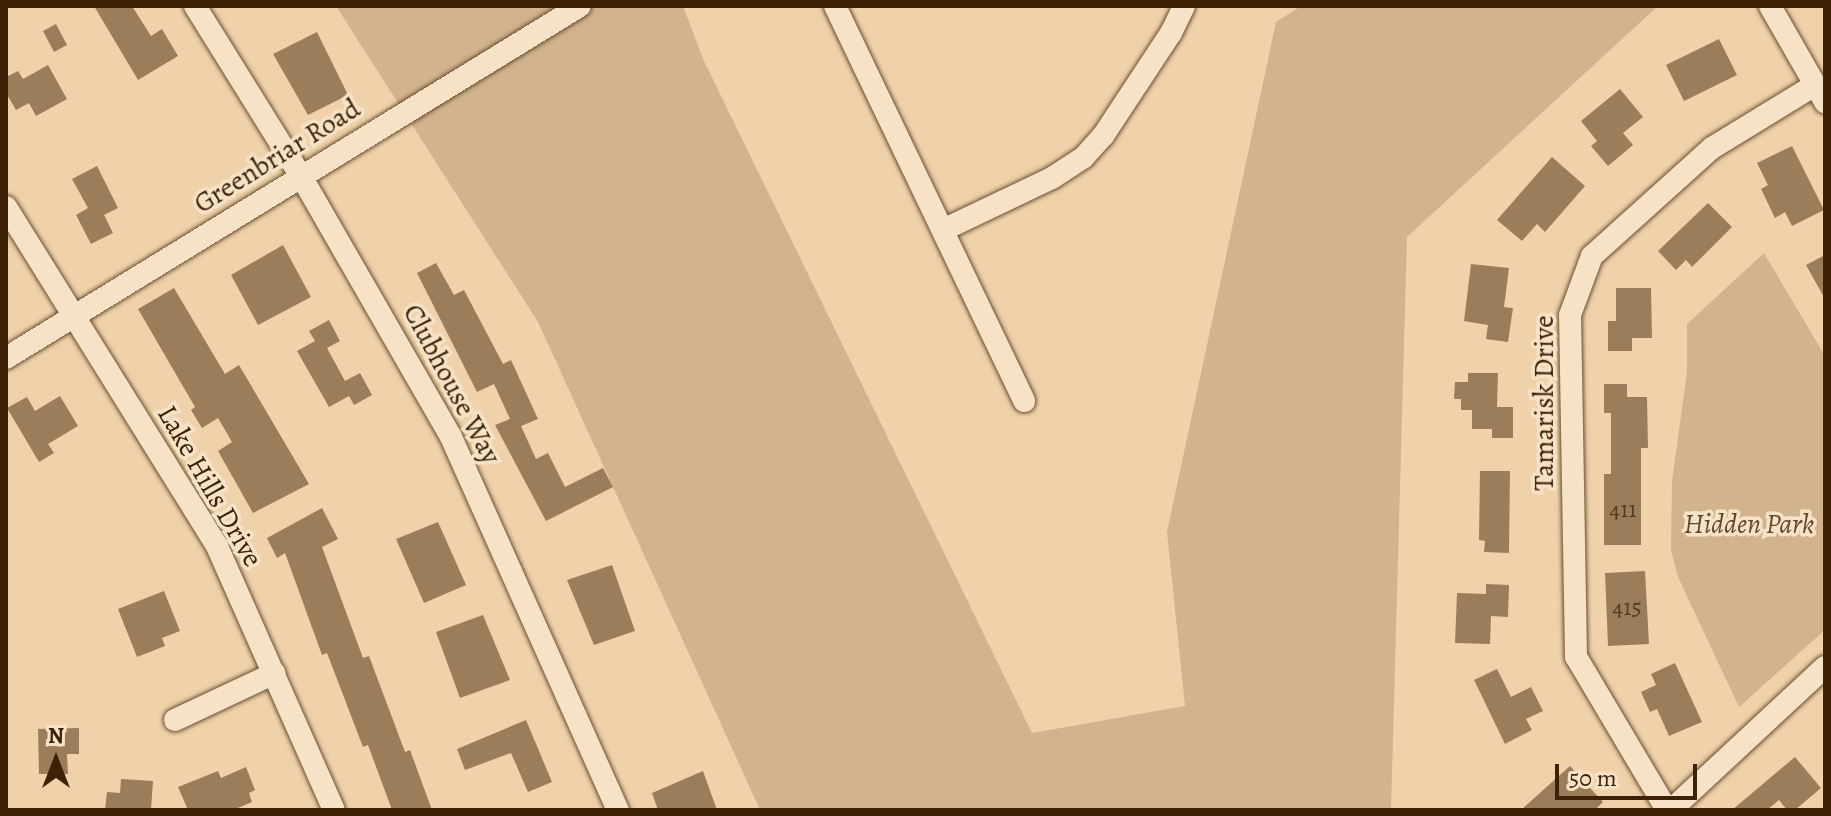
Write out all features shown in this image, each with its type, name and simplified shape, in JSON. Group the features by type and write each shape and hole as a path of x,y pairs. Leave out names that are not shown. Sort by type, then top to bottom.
{"street":[{"name":"Clubhouse Way","path":"195,6 301,176 451,437 618,810"},
{"name":"Greenbriar Road","path":"6,358 580,6"},
{"path":"835,6 1024,401"},
{"path":"943,230 1052,178 1083,158 1103,136 1171,33 1184,6"},
{"path":"1770,6 1820,94"},
{"name":"Tamarisk Drive","path":"1669,810 1576,657 1570,315 1592,256 1712,148 1820,94"},
{"name":"Lake Hills Drive","path":"6,207 216,544 334,810"},
{"path":"1669,810 1825,667"},
{"path":"175,720 275,673"}],"green space":[{"path":"336,6 683,6 704,61 1032,733 1185,706 1167,532 1276,22 1301,6 1658,6 1407,237 1391,810 760,810 538,322"},
{"name":"Hidden Park","path":"1764,253 1825,356 1825,630 1739,707 1678,577 1671,550 1672,481 1687,372 1687,324"}],"building":[{"path":"94,6 132,6 151,36 162,29 178,56 138,80"},
{"path":"56,24 67,45 54,52 43,31"},
{"path":"317,32 348,95 308,115 273,54"},
{"path":"1719,39 1737,75 1684,101 1666,65"},
{"path":"48,65 67,99 36,116 29,103 16,110 6,93 6,77 18,71 23,79"},
{"path":"1620,89 1643,117 1623,133 1633,145 1608,166 1591,146 1597,141 1581,121"},
{"path":"1792,146 1824,210 1792,226 1785,212 1775,218 1761,189 1768,185 1757,163"},
{"path":"1552,157 1585,186 1545,232 1537,224 1522,241 1497,220"},
{"path":"97,166 118,208 104,215 113,233 91,244 76,215 88,208 72,179"},
{"path":"1708,203 1732,227 1692,267 1686,260 1676,270 1658,251"},
{"path":"283,245 311,297 258,325 231,275"},
{"path":"1825,255 1825,299 1806,265"},
{"path":"436,263 454,295 464,290 503,364 511,360 538,419 521,426 536,459 548,453 565,487 603,468 613,487 546,521 495,425 510,419 494,384 477,392 417,273"},
{"path":"1471,264 1509,268 1504,307 1513,308 1508,342 1486,339 1488,325 1464,321"},
{"path":"174,288 225,374 239,365 309,484 253,513 218,451 232,442 218,418 202,428 191,410 195,407 138,309"},
{"path":"1616,288 1651,288 1652,338 1632,338 1632,351 1608,351 1608,321 1616,321"},
{"path":"329,320 340,341 327,348 345,381 360,373 372,395 354,405 349,396 329,407 297,351 315,341 309,331"},
{"path":"1468,373 1498,373 1497,407 1513,407 1513,438 1492,438 1492,429 1472,429 1472,410 1461,410 1461,399 1454,399 1455,382 1468,382"},
{"path":"1604,384 1627,384 1627,397 1647,397 1648,448 1641,448 1641,545 1604,545 1604,474 1611,474 1611,413 1604,413"},
{"path":"60,396 78,426 48,444 54,453 39,462 7,408 27,397 35,411"},
{"path":"1480,471 1510,471 1509,553 1484,552 1485,541 1479,540"},
{"path":"322,508 338,539 322,547 363,658 369,656 405,752 410,750 432,810 392,810 368,745 363,747 327,653 322,655 285,553 277,558 267,538"},
{"path":"438,522 466,585 424,603 396,539"},
{"path":"612,565 635,631 594,645 567,580"},
{"path":"1645,571 1649,644 1608,646 1605,573"},
{"path":"1486,584 1509,585 1508,617 1491,616 1490,644 1455,643 1457,593 1486,594"},
{"path":"164,591 180,631 162,638 165,646 137,657 118,609"},
{"path":"483,615 510,680 460,698 436,632"},
{"path":"1675,663 1702,722 1669,736 1657,709 1650,712 1641,692 1656,685 1651,674"},
{"path":"1497,669 1511,697 1531,687 1543,711 1526,719 1532,730 1505,744 1474,680"},
{"path":"526,720 552,782 528,792 511,753 465,770 457,749"},
{"path":"79,728 79,754 67,754 68,774 39,774 38,729"},
{"path":"1795,757 1821,788 1795,810 1787,810 1779,800 1767,810 1732,810"},
{"path":"1570,766 1603,802 1595,810 1521,810"},
{"path":"246,767 255,790 249,793 252,802 233,810 188,810 178,787 218,771 221,778"},
{"path":"703,771 717,810 658,810 652,793"},
{"path":"121,779 153,781 151,810 105,810 107,792 120,793"}]}
